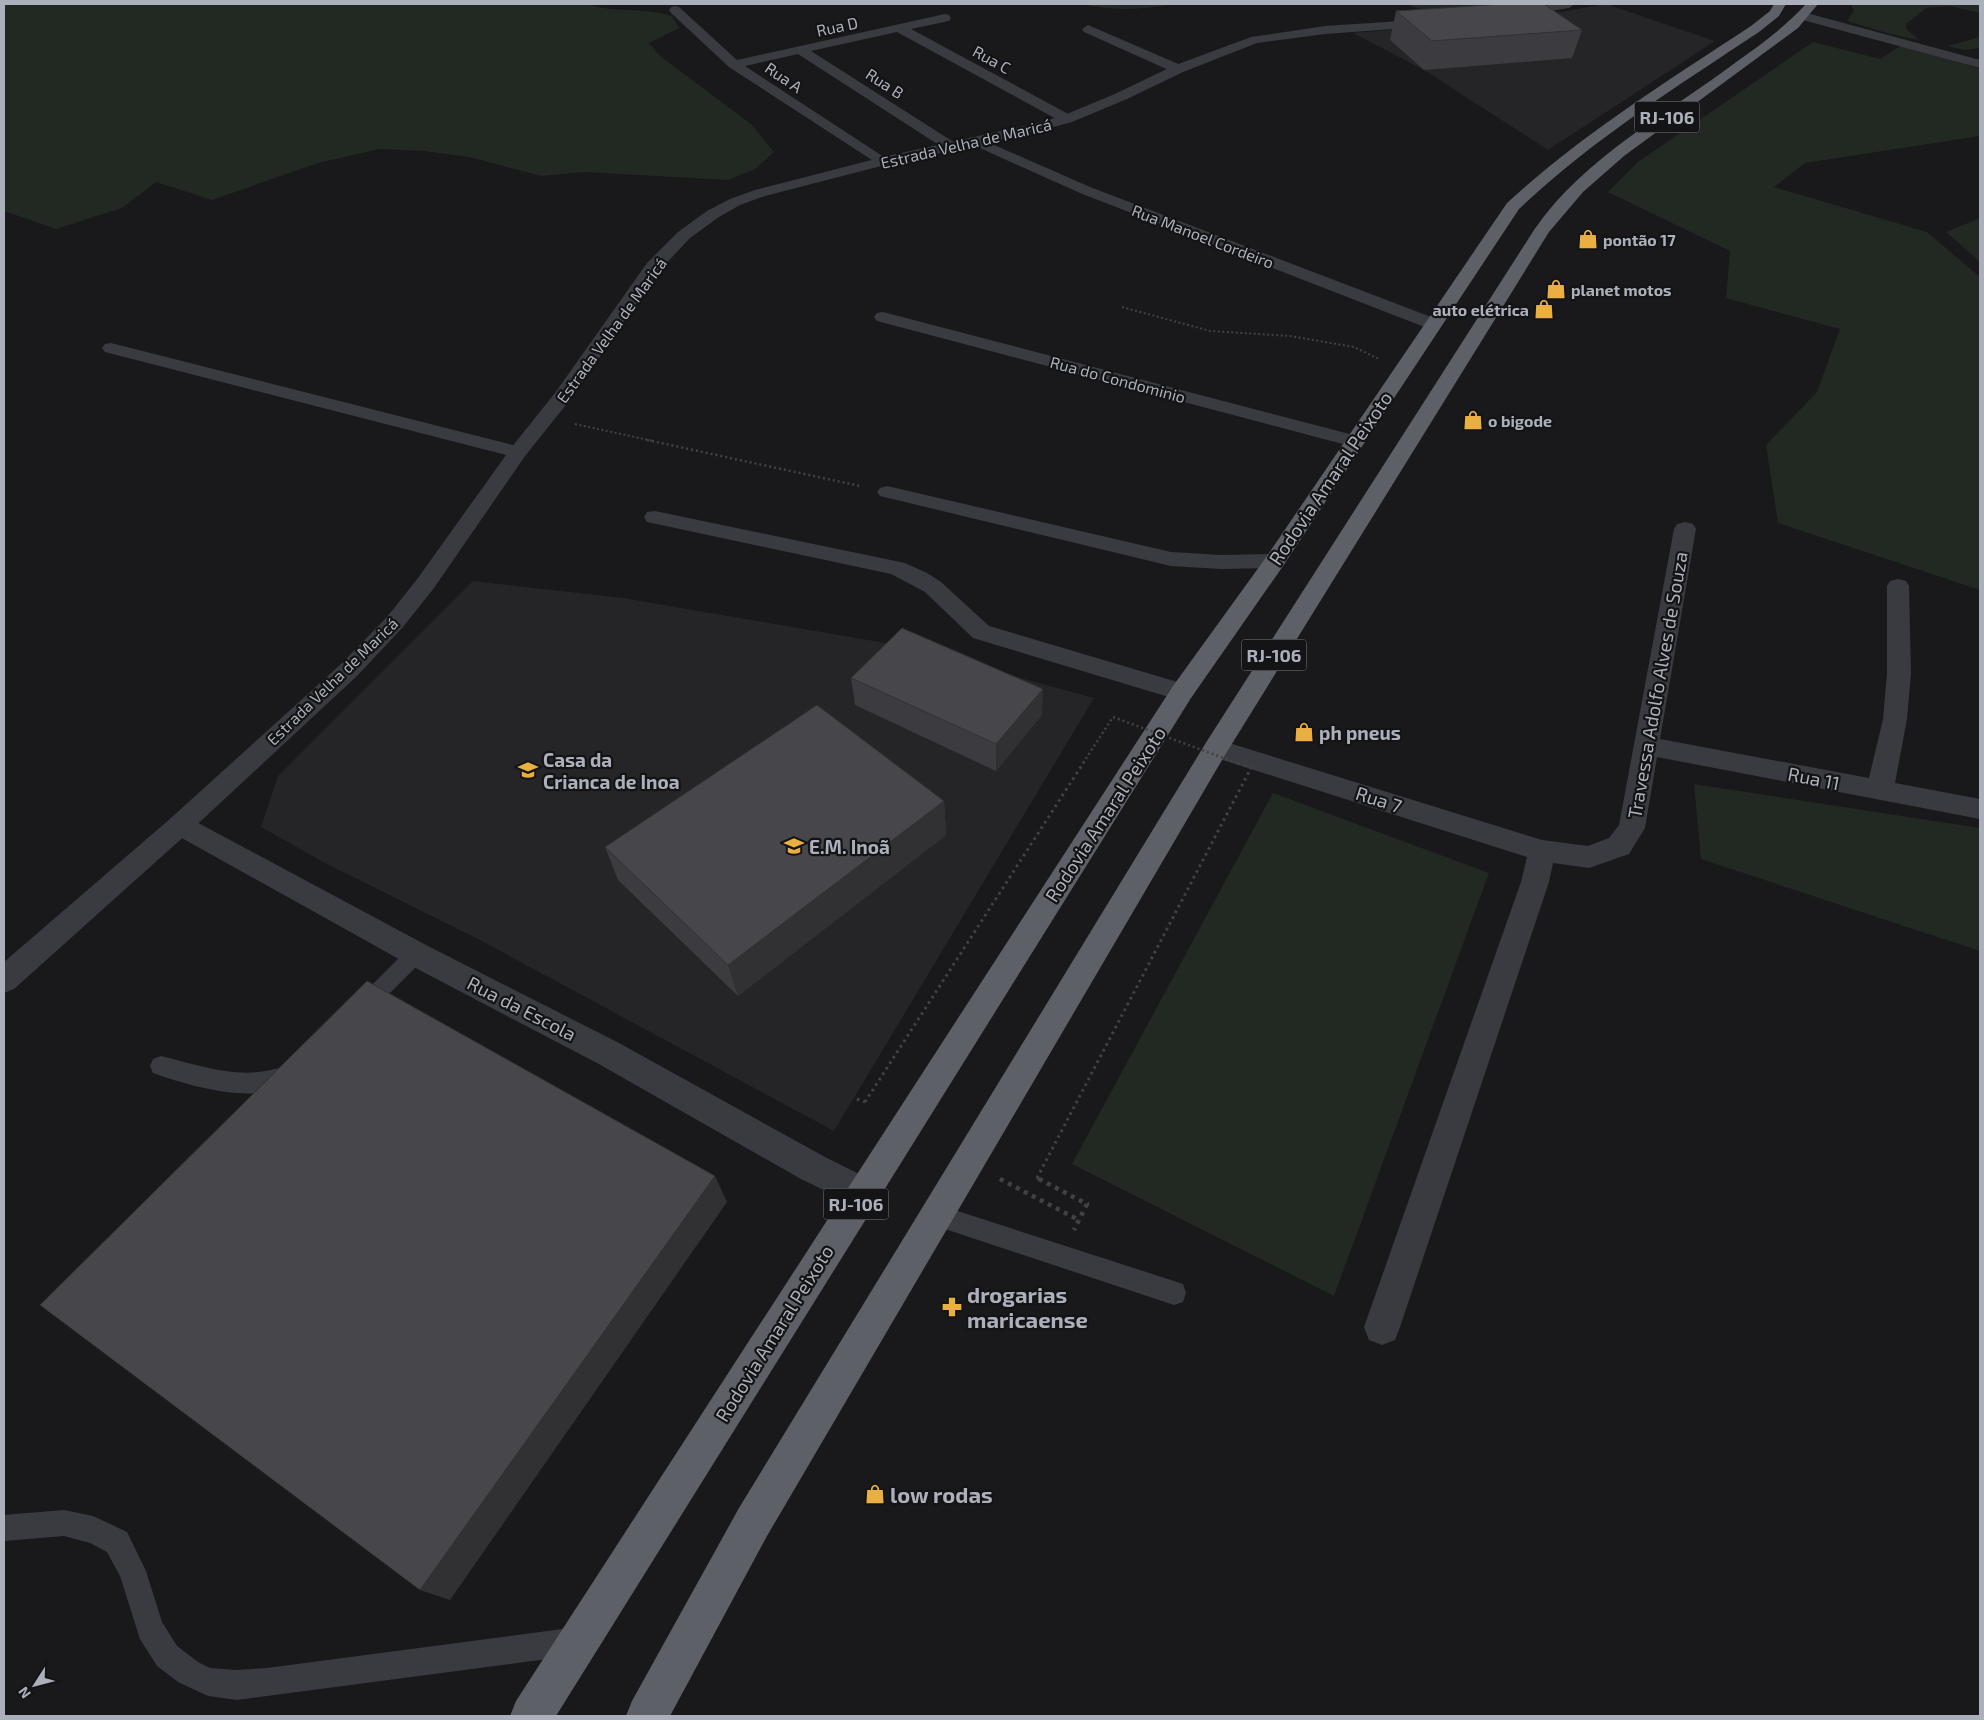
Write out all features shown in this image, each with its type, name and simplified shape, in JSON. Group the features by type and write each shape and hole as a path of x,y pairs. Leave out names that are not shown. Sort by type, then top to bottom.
{"highway":[{"name":"Rodovia Amaral Peixoto","path":"531,1716 1182,692 1274,561 1514,206 1539,180 1583,145 1755,29 1775,13 1780,4"},
{"name":"RJ-106","path":"647,1716 753,1522 1216,748 1542,230 1559,206 1580,185 1652,128 1739,66 1803,16 1812,4"}],"street":[{"path":"1502,15 1569,4"},
{"name":"Rua A","path":"676,10 734,64 784,99 883,161"},
{"path":"1803,16 1980,64"},
{"name":"Rua D","path":"734,64 945,18"},
{"name":"Estrada Velha de Maricá","path":"4,980 180,825 349,670 395,622 426,583 518,452 546,417 653,267 684,235 735,202 760,193 883,161 1035,128 1067,119 1122,96 1178,69 1255,40 1325,30 1448,22"},
{"name":"Rua C","path":"900,29 1067,119"},
{"path":"1088,29 1178,69"},
{"name":"Rua B","path":"801,50 950,146"},
{"path":"1955,56 1980,53"},
{"name":"Rua Manoel Cordeiro","path":"976,141 1085,190 1433,324"},
{"name":"Rua do Condominio","path":"883,318 1354,441"},
{"path":"111,348 518,452"},
{"path":"887,492 1171,559 1221,562 1274,561"},
{"path":"655,518 897,568 921,578 938,591 965,621 980,632 1182,692"},
{"name":"Travessa Adolfo Alves de Souza","path":"1542,851 1589,857 1619,846 1632,828 1685,529"},
{"path":"1880,790 1895,719 1899,672 1898,586"},
{"name":"Rua 11","path":"1647,746 1980,809"},
{"name":"Rua 7","path":"1216,748 1542,851"},
{"name":"Rua da Escola","path":"180,825 416,954 608,1053 812,1168 863,1194"},
{"path":"1382,1327 1535,882 1542,851"}],"lane":[{"path":"352,1017 416,954"},
{"path":"161,1066 248,1085 285,1077 302,1066"},
{"path":"936,1215 1174,1293"},
{"path":"4,1528 29,1524 64,1523 93,1530 117,1542 132,1571 150,1629 167,1656 188,1672 208,1682 237,1685 267,1682 580,1641"}],"path":[{"path":"1122,307 1210,331 1290,336 1354,347 1402,369"},
{"path":"546,417 887,492"},
{"path":"857,1099 865,1102 1113,717 1251,768 1037,1178 1086,1204 1062,1256"},
{"path":"968,1162 1079,1220"}],"shaded area":[{"path":"4,4 586,4 597,7 661,13 672,16 679,28 649,43 660,56 751,124 774,152 755,169 728,180 584,172 541,176 469,157 424,151 380,149 318,163 212,200 156,182 122,208 56,229 4,211"},
{"path":"1083,4 1172,4 1128,9 1104,8"},
{"path":"1406,4 1475,4 1485,9 1443,17"},
{"path":"1606,4 1715,41 1548,150 1424,70 1353,33 1516,20"},
{"path":"1851,4 1980,4 1980,13 1950,6 1926,8 1906,24 1907,30 1919,40 1890,34 1847,21 1854,11"},
{"path":"1980,37 1980,48 1964,50 1948,46"},
{"path":"1813,42 1880,59 1902,45 1980,69 1980,136 1805,163 1774,187 1927,232 1980,277 1980,590 1778,523 1766,445 1817,392 1840,329 1726,298 1730,251 1608,192 1638,162"},
{"path":"1980,218 1980,262 1946,232"},
{"path":"473,581 623,598 903,646 1094,698 834,1131 476,938 325,863 261,827 278,776"},
{"path":"1694,784 1980,828 1980,951 1701,859"},
{"path":"1273,793 1489,873 1334,1296 1072,1164"}],"building":[{"path":"1503,4 1544,4 1582,30 1432,41 1396,11"},
{"path":"902,628 1043,689 996,744 851,678"},
{"path":"817,705 944,801 728,965 605,847"},
{"path":"367,981 715,1176 420,1590 40,1305"}],"place":[{"name":"pontão 17","path":"1588,239"},
{"name":"planet motos","path":"1556,289"},
{"name":"auto elétrica","path":"1544,309"},
{"name":"o bigode","path":"1473,420"},
{"name":"ph pneus","path":"1304,732"},
{"name":"Casa da Crianca de Inoa","path":"528,770"},
{"name":"E.M. Inoã","path":"794,846"},
{"name":"drogarias maricaense","path":"952,1307"},
{"name":"low rodas","path":"875,1494"}]}
